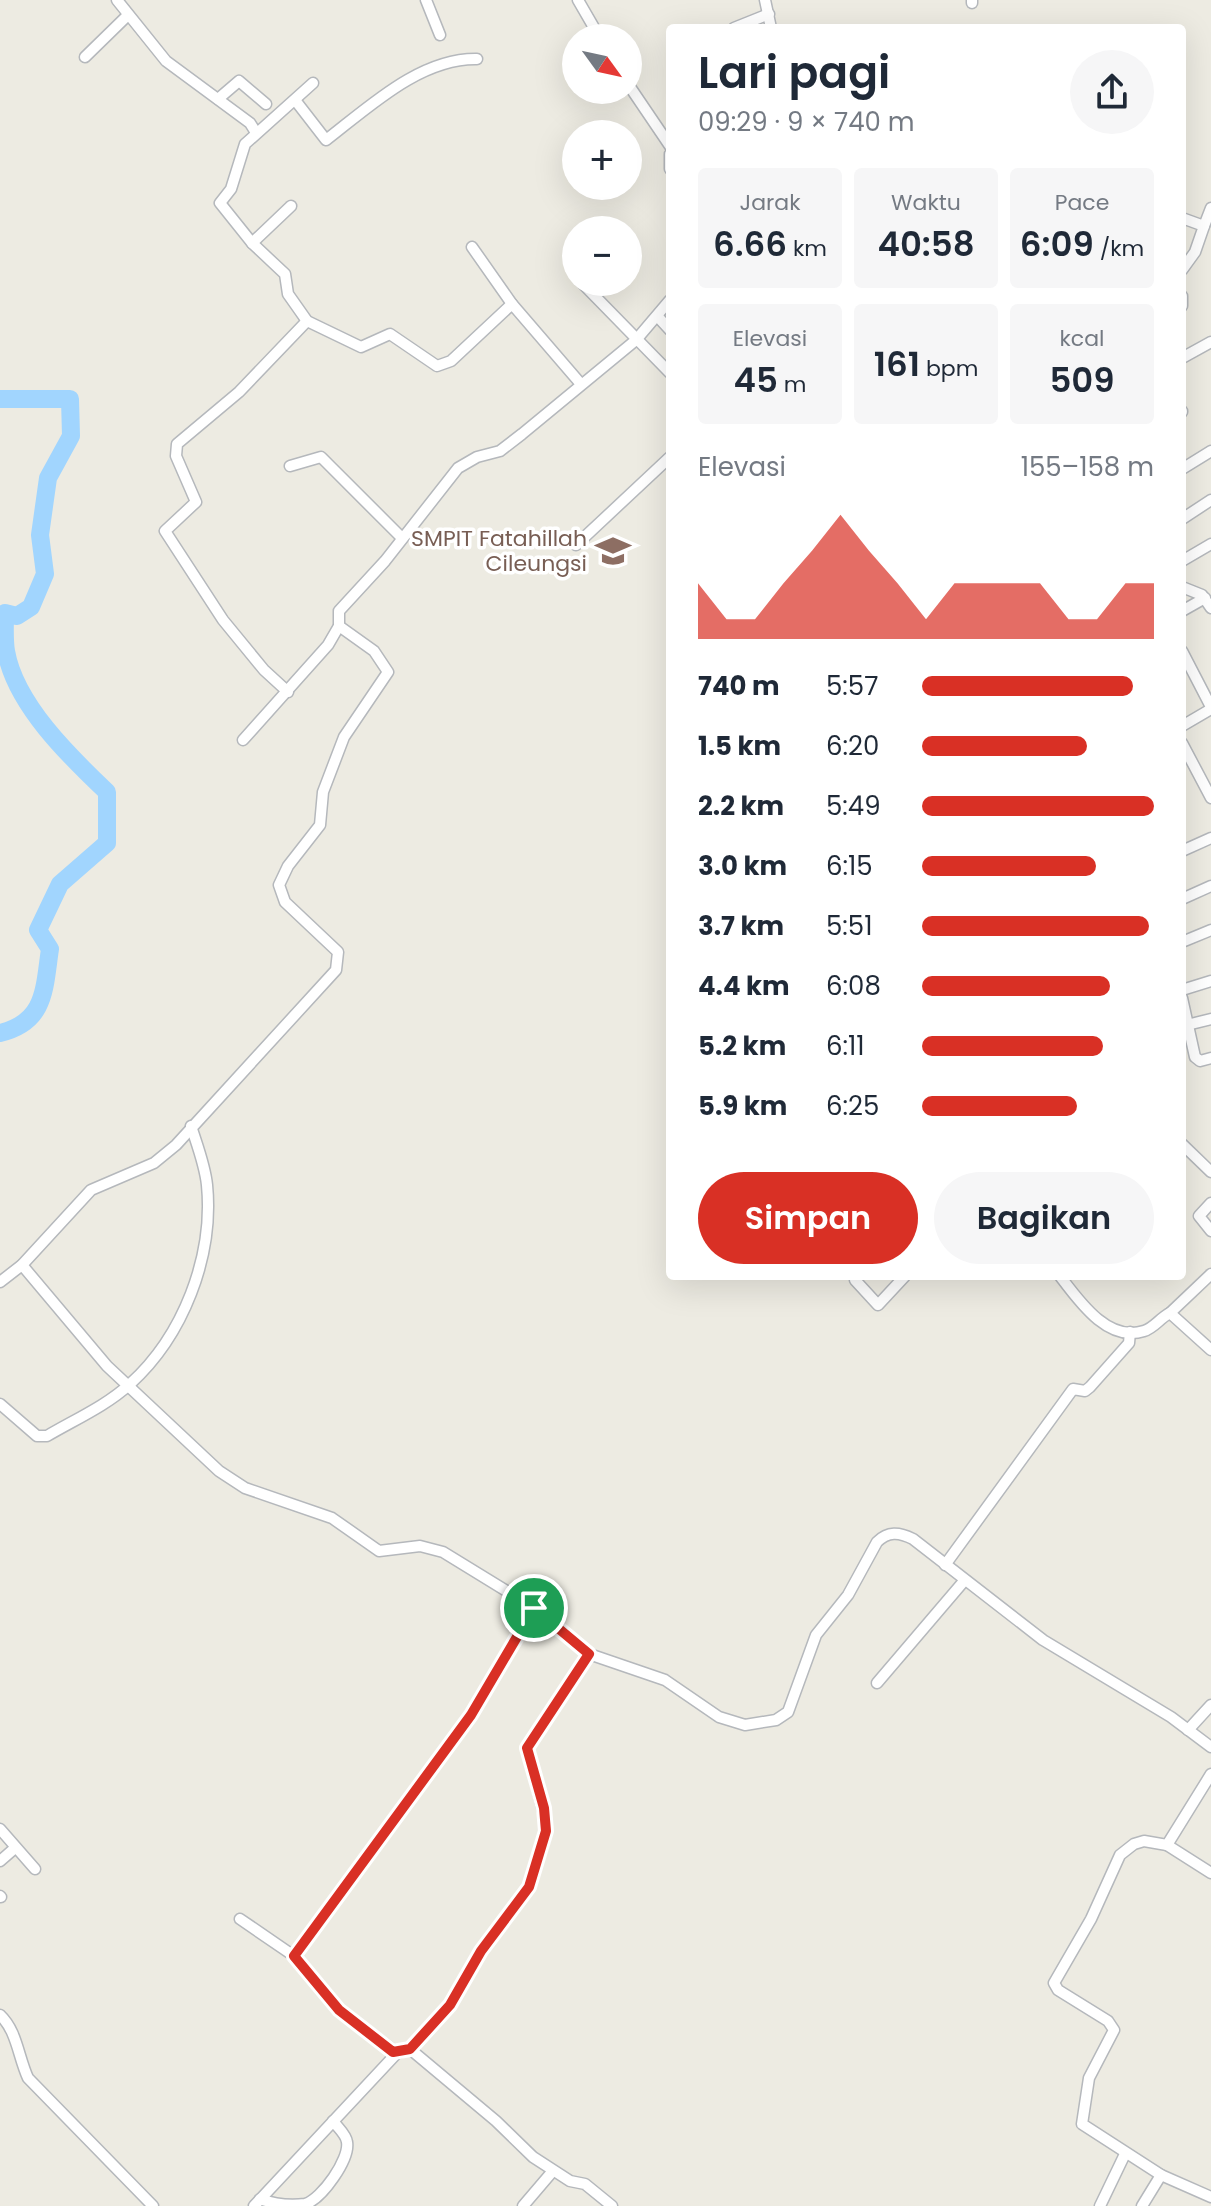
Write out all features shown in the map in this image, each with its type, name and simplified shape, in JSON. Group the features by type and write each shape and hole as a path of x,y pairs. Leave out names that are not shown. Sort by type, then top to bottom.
{"street":[{"path":"117,0 166,61 250,123 255,131"},
{"path":"426,0 440,35"},
{"path":"578,0 592,24"},
{"path":"765,0 770,24"},
{"path":"744,24 769,14"},
{"path":"85,57 127,16"},
{"path":"295,100 326,140 372,104 443,62 477,59"},
{"path":"218,99 239,81 266,104"},
{"path":"313,83 255,131 243,147 231,189 220,203 252,243 285,274 288,294 307,321 361,347 390,334 437,366 451,361 512,304"},
{"path":"642,104 666,140"},
{"path":"252,243 291,206"},
{"path":"1186,264 1195,252 1211,208"},
{"path":"1186,219 1204,226"},
{"path":"472,247 512,304 580,383"},
{"path":"594,296 666,369"},
{"path":"243,740 288,692 339,626 339,611 458,468 477,457 500,451 636,340 659,318 666,307"},
{"path":"659,318 666,326"},
{"path":"288,692 264,670 223,620 165,531 196,502 176,456 177,444 239,392 307,321"},
{"path":"1186,356 1211,342"},
{"path":"1186,467 1211,451"},
{"path":"290,466 321,457 402,538"},
{"path":"576,545 666,461"},
{"path":"1186,516 1211,500"},
{"path":"1186,559 1211,544"},
{"path":"1186,589 1208,603"},
{"path":"1186,610 1208,603"},
{"path":"0,1282 22,1265 91,1190 154,1163 325,983 339,960 333,945 285,902 279,885 288,866 320,825 323,792 344,737 384,683 388,672 374,651 339,626"},
{"path":"1186,659 1211,708 1186,724"},
{"path":"1186,751 1211,798"},
{"path":"1186,849 1211,838"},
{"path":"1186,897 1211,886"},
{"path":"1186,940 1211,930"},
{"path":"1186,989 1211,981"},
{"path":"1187,1025 1211,1019"},
{"path":"1186,1020 1195,1057 1202,1061 1211,1058"},
{"path":"0,1404 37,1436 47,1436 128,1386 174,1328 197,1279 209,1205 207,1181 191,1126"},
{"path":"1186,1148 1211,1172"},
{"path":"1211,1203 1199,1216 1211,1231"},
{"path":"22,1265 128,1386 207,1461 236,1484 332,1518 379,1551 420,1546 443,1552 534,1608 589,1654 665,1680 726,1721 745,1725 783,1716 792,1706 816,1635 848,1595 883,1536 897,1533 913,1539 1043,1640 1211,1747"},
{"path":"1064,1280 1100,1321 1114,1330 1130,1332 1148,1329 1170,1313 1211,1274"},
{"path":"855,1280 878,1305 894,1281"},
{"path":"1170,1313 1211,1350"},
{"path":"945,1565 1074,1388 1086,1391 1090,1387 1129,1343 1130,1332"},
{"path":"877,1683 964,1581"},
{"path":"294,1956 471,1715 534,1608"},
{"path":"257,2203 397,2053 410,2049 450,2005 481,1951 529,1887 546,1831 544,1808 527,1748 589,1654"},
{"path":"1188,1730 1211,1705"},
{"path":"1167,1845 1211,1774"},
{"path":"0,1829 35,1869"},
{"path":"1211,1873 1167,1845 1144,1841 1120,1855 1091,1919 1054,1983 1058,1990 1113,2027 1113,2035 1089,2078 1081,2120 1085,2128 1161,2175 1211,2197"},
{"path":"0,1861 15,1848"},
{"path":"240,1919 294,1956 339,2010 397,2053"},
{"path":"0,2015 12,2026 17,2054 28,2078 153,2206"},
{"path":"410,2049 552,2172 585,2184 612,2206"},
{"path":"257,2203 281,2206 307,2204 323,2189 347,2153 347,2138 333,2121"},
{"path":"1100,2206 1125,2154"},
{"path":"523,2206 552,2172"},
{"path":"1142,2206 1161,2175"}],"waterway":[{"path":"0,399 70,399 71,436 48,478 40,535 45,574 31,607 17,616 5,613 5,646 11,671 32,710 61,746 107,792 107,843 60,884 38,930 50,949 40,1002 26,1021 0,1033"}],"place":[{"name":"SMPIT Fatahillah Cileungsi","path":"613,551"}],"route":[{"path":"534,1608 589,1654 527,1748 529,1764 544,1808 544,1841 529,1887 481,1951 450,2005 410,2049 393,2052 339,2010 294,1956 334,1905 392,1818 471,1715 534,1608"}]}
